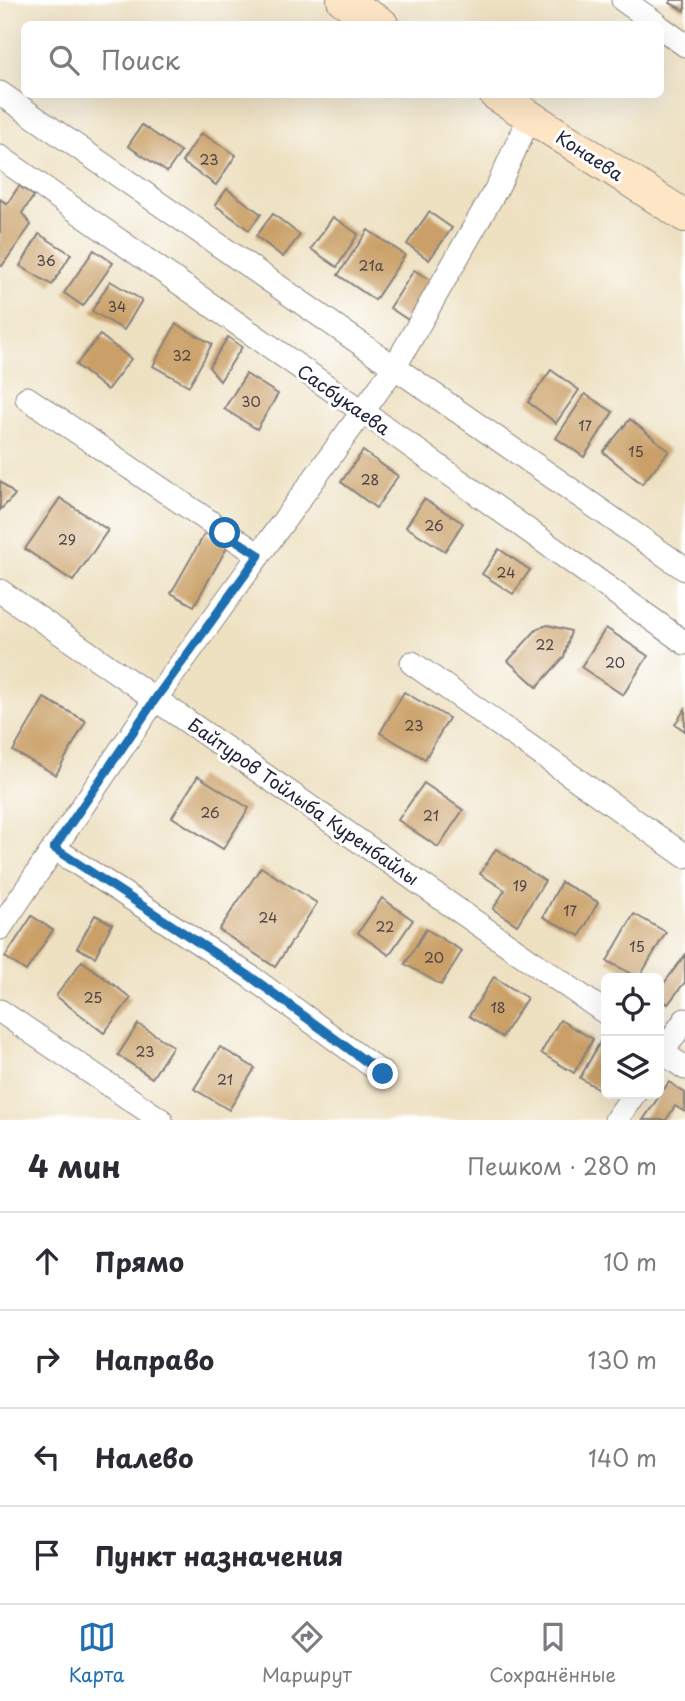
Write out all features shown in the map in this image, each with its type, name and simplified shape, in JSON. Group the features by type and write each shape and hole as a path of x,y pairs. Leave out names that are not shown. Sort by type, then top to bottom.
{"main road":[{"path":"343,0 377,21"},
{"name":"Конаева","path":"501,98 685,216"}],"street":[{"path":"623,0 652,21"},
{"path":"664,30 685,46"},
{"path":"0,93 685,569"},
{"path":"0,929 156,698 394,368 499,184 530,116"},
{"name":"Сасбукаева","path":"0,158 362,411 685,643"},
{"path":"27,398 259,555"},
{"name":"Байтуров Тойлыба Куренбайлы","path":"0,591 601,1010"},
{"path":"412,663 685,856"},
{"path":"54,848 251,977 383,1074"},
{"path":"0,1011 161,1120"},
{"path":"664,1048 685,1020"},
{"path":"664,1055 685,1068"},
{"path":"616,1120 631,1099"}],"building":[{"path":"671,0 685,0 685,11 670,3"},
{"path":"142,125 181,152 167,172 128,146"},
{"path":"201,133 236,155 216,185 182,162"},
{"path":"19,186 34,196 22,213 31,225 2,266 0,199 7,204"},
{"path":"227,189 261,214 249,230 215,205"},
{"path":"429,212 452,228 429,260 407,244"},
{"path":"273,214 300,235 283,257 256,236"},
{"path":"333,217 358,234 337,267 311,249"},
{"path":"368,230 405,255 375,300 338,275"},
{"path":"39,234 71,254 52,285 20,266"},
{"path":"94,250 113,263 83,306 64,293"},
{"path":"414,270 434,282 410,321 390,308"},
{"path":"110,281 142,300 124,330 92,311"},
{"path":"176,324 212,344 189,386 153,366"},
{"path":"100,335 131,359 107,390 76,365"},
{"path":"228,337 242,347 220,381 209,367"},
{"path":"551,370 579,390 556,423 528,402"},
{"path":"246,374 278,394 257,429 224,409"},
{"path":"585,394 613,412 584,457 556,438"},
{"path":"630,419 669,451 642,484 603,452"},
{"path":"363,451 398,476 376,508 341,482"},
{"path":"0,481 15,495 0,510"},
{"path":"60,498 108,530 73,581 25,549"},
{"path":"424,499 463,523 445,551 406,527"},
{"path":"205,533 228,546 194,606 171,593"},
{"path":"499,549 530,570 513,594 482,574"},
{"path":"548,625 571,631 564,657 537,687 508,661 538,628"},
{"path":"606,628 648,656 623,695 581,667"},
{"path":"404,692 449,718 425,759 380,733"},
{"path":"44,698 86,721 56,775 13,751"},
{"path":"685,709 685,731 675,724"},
{"path":"198,776 249,808 223,849 172,817"},
{"path":"424,783 463,810 438,847 398,820"},
{"path":"496,849 545,881 517,925 493,909 505,890 480,874"},
{"path":"261,867 317,903 275,967 219,930"},
{"path":"561,882 598,902 580,936 543,917"},
{"path":"382,898 413,920 389,955 358,933"},
{"path":"634,914 666,932 642,973 630,973 607,961"},
{"path":"95,915 112,924 95,957 77,948"},
{"path":"32,916 53,930 26,971 5,957"},
{"path":"426,929 462,951 441,985 405,964"},
{"path":"685,955 685,982 668,1004 664,1001 664,983"},
{"path":"82,961 131,998 104,1033 56,996"},
{"path":"494,977 527,998 502,1037 469,1016"},
{"path":"560,1020 593,1039 574,1073 541,1053"},
{"path":"138,1024 173,1046 152,1078 118,1055"},
{"path":"600,1042 601,1090 580,1078"},
{"path":"220,1047 255,1068 229,1110 194,1089"},
{"path":"669,1082 685,1093 685,1112 675,1106 666,1120 643,1120 657,1099 664,1099 664,1089"}],"route":[{"path":"225,533 259,555 156,698 54,848 251,977 383,1074"}]}
